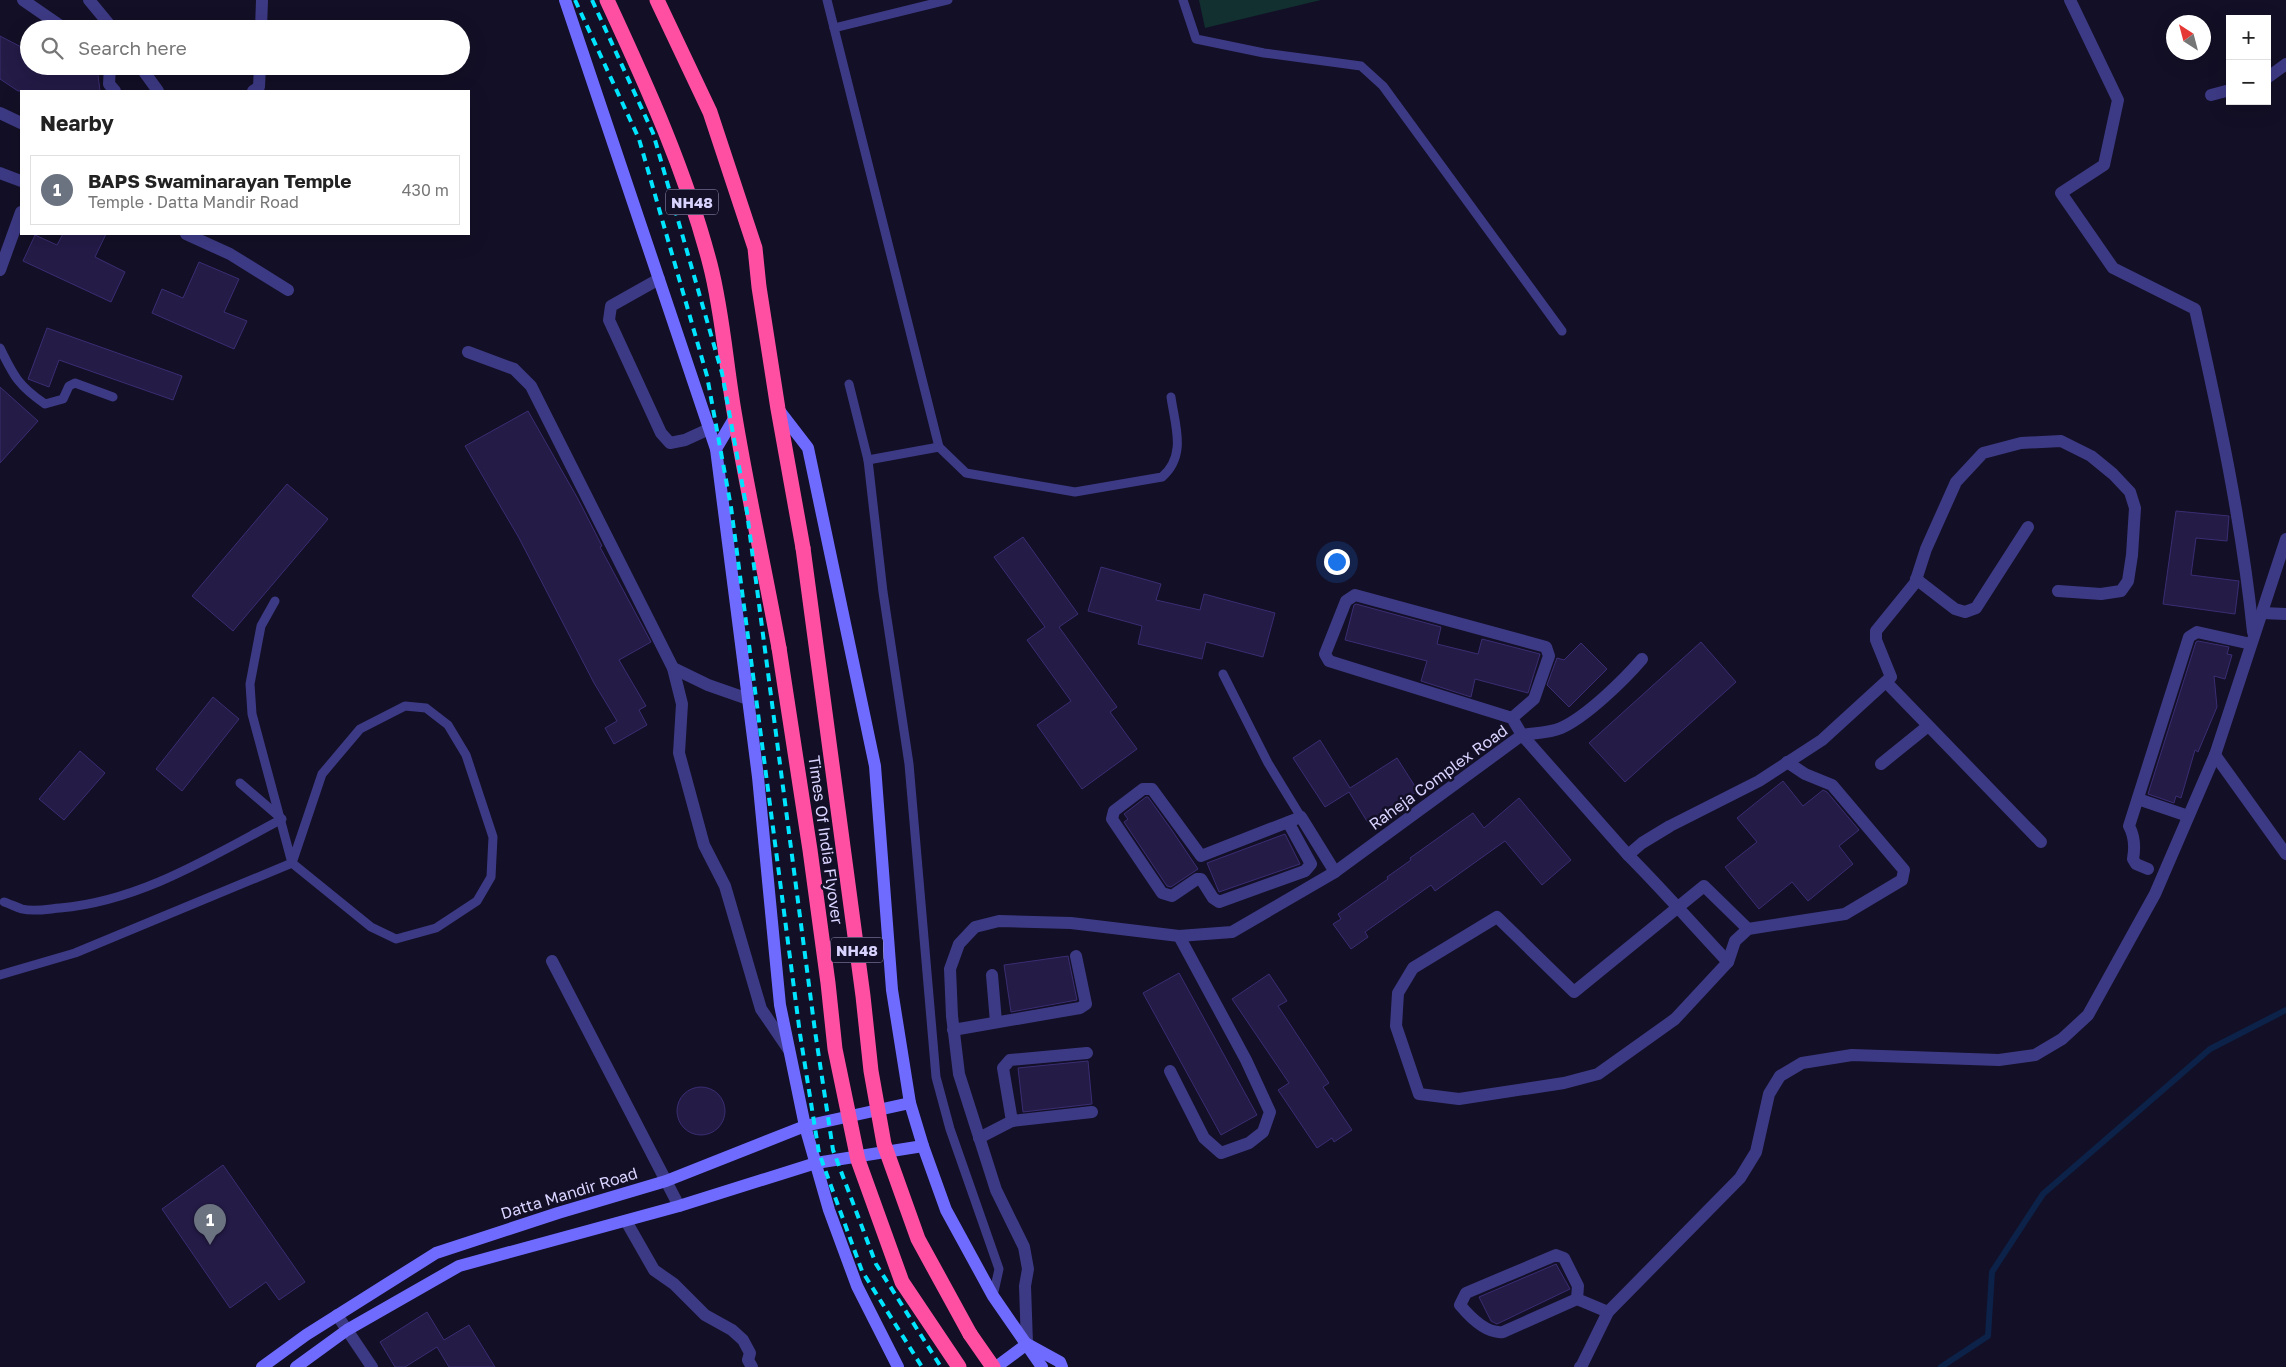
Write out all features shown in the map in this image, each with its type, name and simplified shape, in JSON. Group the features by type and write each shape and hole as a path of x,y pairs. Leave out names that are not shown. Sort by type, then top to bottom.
{"highway":[{"name":"NH48","path":"607,0 654,102 691,196 711,266 735,417"},
{"name":"NH48","path":"657,0 710,112 755,248 759,287 778,409"},
{"name":"Times Of India Flyover","path":"778,409 803,548 862,986 871,1071 884,1144 918,1239 970,1334 995,1367"},
{"name":"Times Of India Flyover","path":"735,417 779,648 810,850 835,1049 858,1160 902,1282 958,1367"}],"street":[{"path":"23,0 52,20"},
{"path":"89,0 106,20"},
{"path":"261,20 262,0"},
{"path":"565,0 716,448 758,777 780,1005 805,1126 829,1210 856,1286 898,1367"},
{"path":"2070,0 2118,100 2104,165 2061,193 2113,268 2195,309 2223,436 2248,579 2252,641"},
{"path":"2271,75 2286,64"},
{"path":"110,75 109,84 114,90"},
{"path":"146,75 157,90"},
{"path":"254,90 259,87 260,75"},
{"path":"2211,95 2226,91"},
{"path":"0,113 20,123"},
{"path":"0,173 20,181"},
{"path":"0,270 20,215"},
{"path":"188,235 230,254 288,290"},
{"path":"660,279 610,306 609,320 661,433 670,443 685,440 710,429"},
{"path":"468,352 514,369 531,386 673,668 682,704 679,753 704,845 725,886 761,1009 789,1050"},
{"path":"778,409 808,448 875,766 892,990 910,1103 946,1210 993,1296 1042,1367"},
{"path":"716,448 735,417"},
{"path":"1628,856 1642,843 1670,826 1759,781 1822,740 1891,677 1876,640 1876,631 1916,580 1926,549 1956,482 1983,453 2021,442 2061,441 2091,456 2113,474 2130,492 2135,508 2128,581 2121,592 2101,594 2058,590"},
{"path":"1916,580 1954,609 1965,612 1976,608 2028,527"},
{"path":"1582,1366 1608,1312 1740,1178 1756,1152 1769,1094 1780,1076 1802,1063 1852,1055 1999,1060 2035,1055 2062,1039 2088,1015 2155,894 2214,755 2285,545"},
{"path":"1512,718 1534,699 1549,656 1546,647 1355,595 1346,601 1325,654 1329,661 1512,718 1522,735 1561,728 1586,712 1618,684 1642,659"},
{"path":"2262,613 2286,614"},
{"path":"2148,868 2136,864 2133,859 2135,849 2133,832 2129,826 2189,637 2197,632 2252,641"},
{"path":"673,668 708,685 748,699"},
{"path":"1886,682 2041,842"},
{"path":"1881,764 1928,726"},
{"name":"Raheja Complex Road","path":"1027,1344 1025,1286 1028,1269 1024,1247 996,1190 959,1074 950,969 959,944 975,927 1000,921 1071,923 1179,936 1232,932 1335,872 1522,735 1628,856 1728,962"},
{"path":"2214,755 2286,854"},
{"path":"1748,929 1709,888 1704,886 1574,992 1497,917 1413,968 1398,993 1396,1026 1419,1094 1459,1099 1564,1083 1598,1074 1675,1019 1728,962 1735,941 1748,929 1845,914 1902,880 1904,870 1832,785 1805,774 1787,762"},
{"path":"1201,879 1196,879 1172,896 1162,893 1112,819 1114,811 1143,789 1152,789 1201,856 1201,879 1213,898 1219,902 1305,870 1310,864 1288,822"},
{"path":"2138,798 2188,816"},
{"path":"1201,856 1301,816 1335,872"},
{"path":"1170,1071 1204,1138 1220,1153 1249,1143 1263,1132 1270,1112 1246,1060 1179,936"},
{"path":"954,1030 1080,1008 1086,1004 1076,956"},
{"path":"552,961 679,1206"},
{"path":"992,975 996,1022"},
{"path":"1012,1121 1003,1068 1010,1060 1087,1053"},
{"name":"Datta Mandir Road","path":"262,1367 337,1316 436,1253 558,1213 666,1181 805,1126 910,1103"},
{"path":"979,1138 1012,1121 1092,1112"},
{"path":"296,1367 347,1330 459,1266 679,1206 816,1163 923,1146"},
{"path":"626,1221 654,1270 674,1284 705,1315 732,1330 744,1340 750,1353 748,1360 752,1367"},
{"path":"1577,1299 1578,1286 1564,1258 1556,1255 1466,1293 1460,1305 1469,1316 1495,1333 1503,1332 1577,1299 1608,1312"},
{"path":"337,1316 372,1367"},
{"path":"995,1367 1027,1344"},
{"path":"1027,1344 1060,1362 1062,1367"}],"lane":[{"path":"827,0 939,447 966,473 1075,492 1162,476 1172,468 1179,448 1171,397"},
{"path":"834,28 948,0"},
{"path":"1183,0 1196,39 1264,53 1361,66 1383,86 1562,331"},
{"path":"0,348 24,390 45,404 63,400 69,386 75,382 113,397"},
{"path":"849,384 868,460 882,592 909,764 936,1077 950,1130 999,1269 993,1296"},
{"path":"868,460 939,447"},
{"path":"0,975 76,953 292,863 322,774 360,729 405,706 426,708 448,725 466,756 493,837 491,877 477,901 436,928 396,939 371,927 292,863 282,819 252,714 250,684 261,626 275,601"},
{"path":"1223,674 1268,763 1301,816"},
{"path":"240,783 282,819"},
{"path":"4,902 23,909 45,910 76,907 132,893 178,874 282,819"}],"green space":[{"path":"1199,0 1321,0 1205,28"}],"building":[{"path":"0,36 20,46 20,75 98,75 100,90 18,91 0,79"},
{"path":"35,235 57,245 62,235 106,235 95,257 125,272 111,302 23,261"},
{"path":"199,262 239,279 224,312 247,321 234,349 152,313 162,289 183,298"},
{"path":"47,328 182,376 173,400 59,360 49,387 28,379"},
{"path":"0,387 38,421 0,463"},
{"path":"528,411 578,499 602,546 600,547 651,642 619,660 646,706 639,710 647,725 614,744 605,728 617,721 594,683 519,538 465,446"},
{"path":"287,484 328,519 233,631 192,596"},
{"path":"2176,511 2229,516 2227,541 2196,538 2191,575 2239,581 2235,614 2163,604"},
{"path":"1023,537 1078,614 1059,627 1117,707 1110,712 1137,749 1082,789 1037,725 1071,701 1027,640 1045,627 994,557"},
{"path":"1101,567 1161,584 1156,600 1200,610 1204,594 1275,613 1263,657 1206,642 1202,659 1138,644 1142,626 1088,611"},
{"path":"1354,605 1441,627 1437,644 1478,654 1482,639 1540,654 1528,693 1475,679 1471,697 1421,681 1427,661 1345,640"},
{"path":"1701,642 1736,682 1625,782 1589,743"},
{"path":"2196,642 2229,647 2227,654 2232,655 2225,679 2214,676 2217,707 2198,752 2195,750 2181,798 2176,796 2174,803 2148,794"},
{"path":"1581,643 1607,669 1569,707 1547,685 1557,658 1564,660"},
{"path":"213,697 239,719 182,791 156,769"},
{"path":"1320,740 1350,788 1397,758 1418,791 1368,823 1349,792 1325,807 1293,758"},
{"path":"80,751 105,773 64,820 39,799"},
{"path":"1783,781 1803,806 1823,790 1827,792 1859,830 1839,846 1853,864 1808,901 1792,882 1759,909 1725,867 1757,842 1737,818"},
{"path":"1148,797 1198,869 1171,887 1167,886 1124,822 1128,819 1124,814"},
{"path":"1519,798 1571,860 1542,885 1505,841 1435,891 1431,885 1365,932 1368,937 1351,949 1333,924 1341,919 1338,914 1388,879 1387,877 1411,860 1410,858 1473,813 1484,828"},
{"path":"1285,834 1300,864 1219,892 1207,863"},
{"path":"1068,956 1077,1000 1011,1012 1004,965"},
{"path":"1179,973 1257,1115 1221,1135 1143,993"},
{"path":"1269,974 1287,1001 1278,1006 1329,1083 1323,1087 1352,1130 1334,1142 1332,1138 1317,1148 1278,1090 1289,1083 1232,999"},
{"path":"1088,1061 1092,1104 1023,1112 1018,1068"},
{"path":"701,1087 710,1089 718,1094 723,1102 725,1111 723,1120 718,1128 710,1133 701,1135 692,1133 684,1128 679,1120 677,1111 679,1102 684,1094 692,1089"},
{"path":"223,1165 305,1282 279,1300 266,1282 230,1308 162,1209"},
{"path":"1556,1264 1570,1289 1497,1324 1491,1321 1479,1297"},
{"path":"427,1312 444,1340 469,1325 495,1367 449,1367 437,1347 405,1367 395,1367 380,1342"}],"waterway":[{"path":"1941,1367 1988,1336 1992,1272 2043,1194 2210,1049 2286,1010"}],"railway":[{"path":"575,0 639,139 707,376 731,507 800,1034 819,1153 862,1271 922,1367"},
{"path":"592,0 653,133 722,373 746,505 815,1031 833,1150 876,1264 941,1367"}],"place":[{"name":"BAPS Swaminarayan Temple","path":"210,1245"}]}
